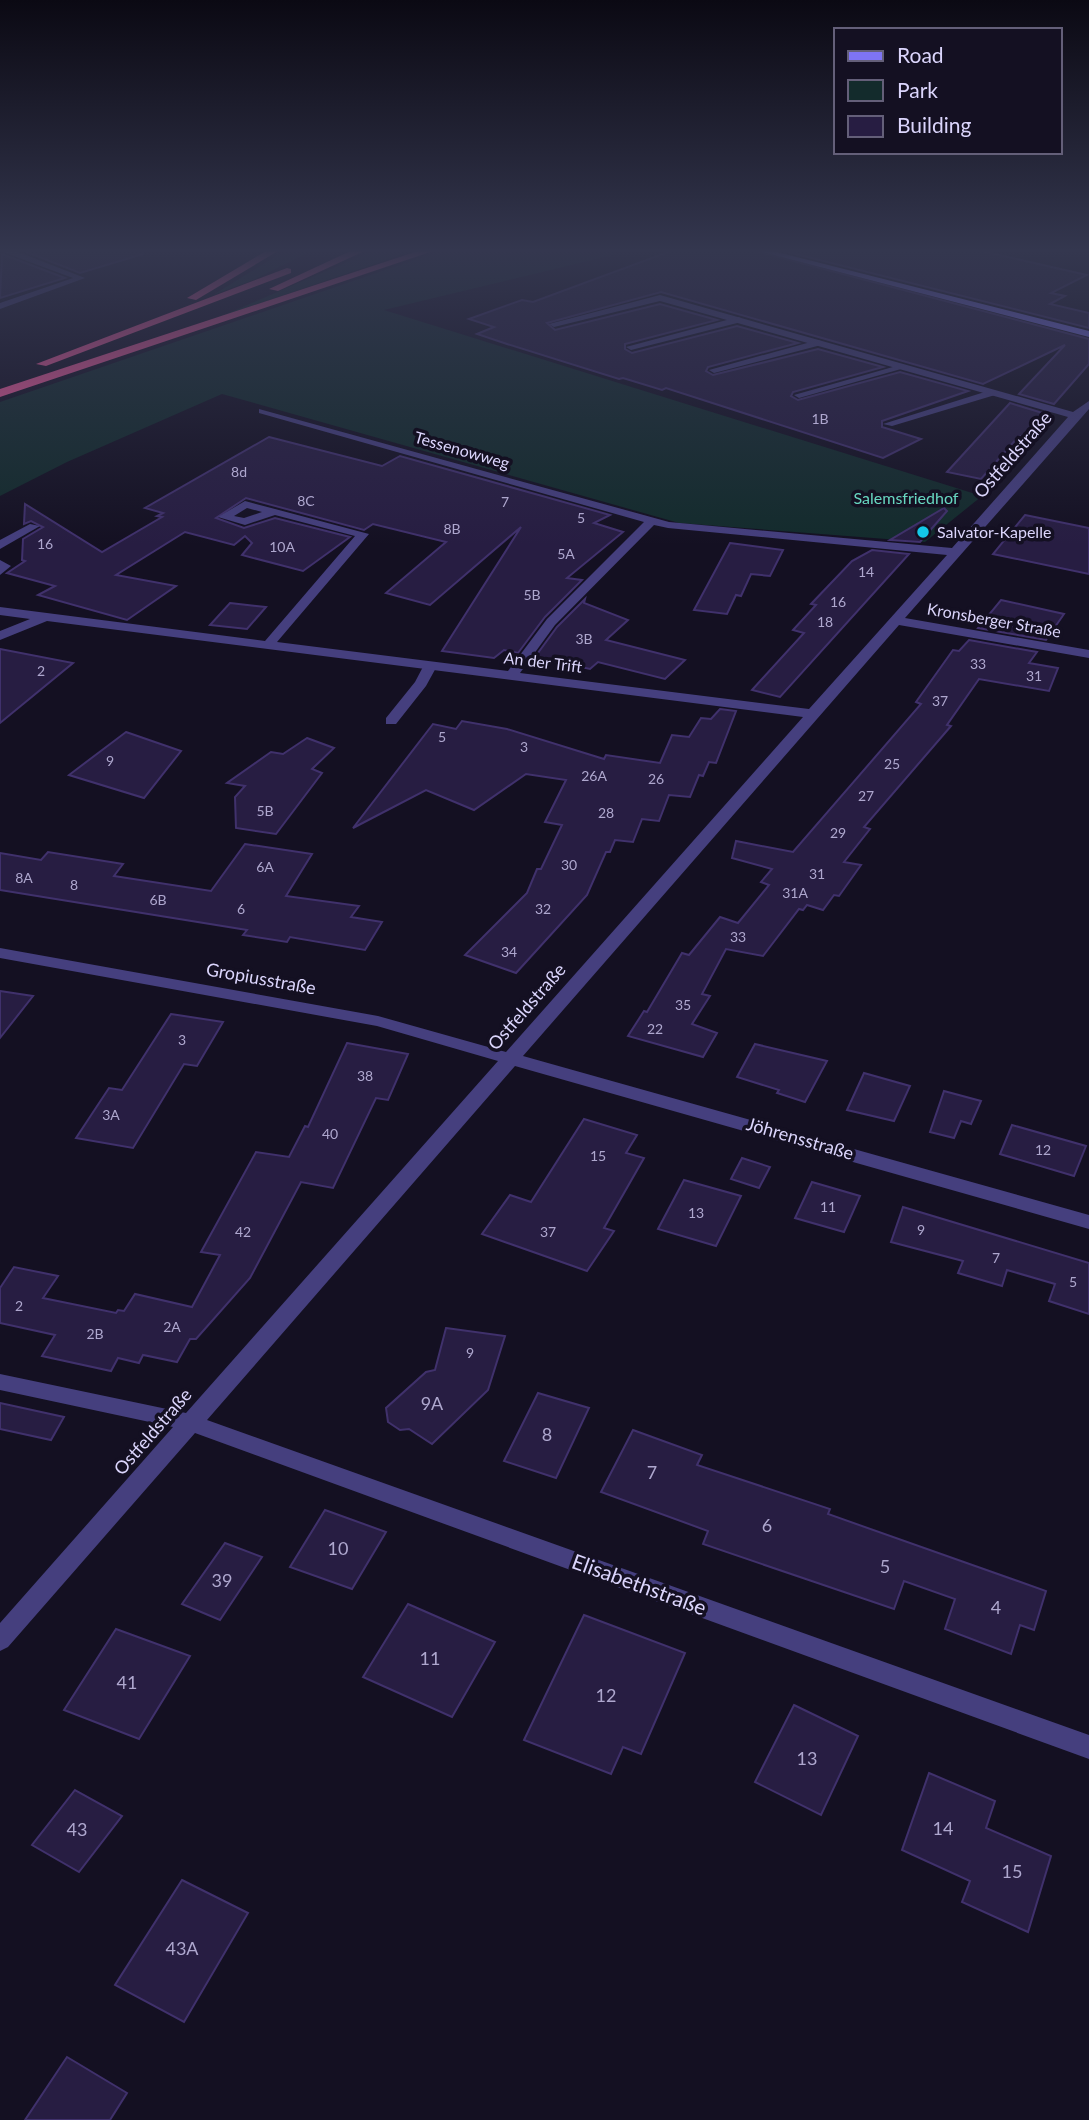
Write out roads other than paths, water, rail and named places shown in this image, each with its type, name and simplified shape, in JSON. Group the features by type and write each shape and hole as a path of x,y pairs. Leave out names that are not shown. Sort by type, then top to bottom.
{"highway":[{"path":"73,354 88,347"},
{"path":"24,370 92,347"},
{"path":"0,393 122,347"},
{"path":"0,393 138,347"}],"street":[{"path":"714,370 803,347"},
{"path":"831,347 991,393 1082,410"},
{"path":"799,395 903,368"},
{"path":"888,424 991,393"},
{"name":"Ostfeldstraße","path":"0,1640 894,620 1082,410"},
{"name":"Tessenowweg","path":"262,411 668,525 956,552"},
{"path":"268,645 363,534 275,511"},
{"path":"511,676 551,622 652,520"},
{"path":"0,545 34,526"},
{"path":"0,564 5,566 0,572"},
{"name":"An der Trift","path":"0,611 813,714"},
{"path":"0,636 45,617"},
{"name":"Kronsberger Straße","path":"894,620 1089,654"},
{"path":"391,721 421,683 430,666"},
{"name":"Gropiusstraße","path":"0,953 378,1021 512,1056"},
{"name":"Jöhrensstraße","path":"512,1056 1087,1218"},
{"name":"Elisabethstraße","path":"0,1382 190,1422 1089,1747"}],"place":[{"name":"Salvator-Kapelle","path":"923,532"}],"park label":[{"name":"Salemsfriedhof","path":"906,498"}]}
